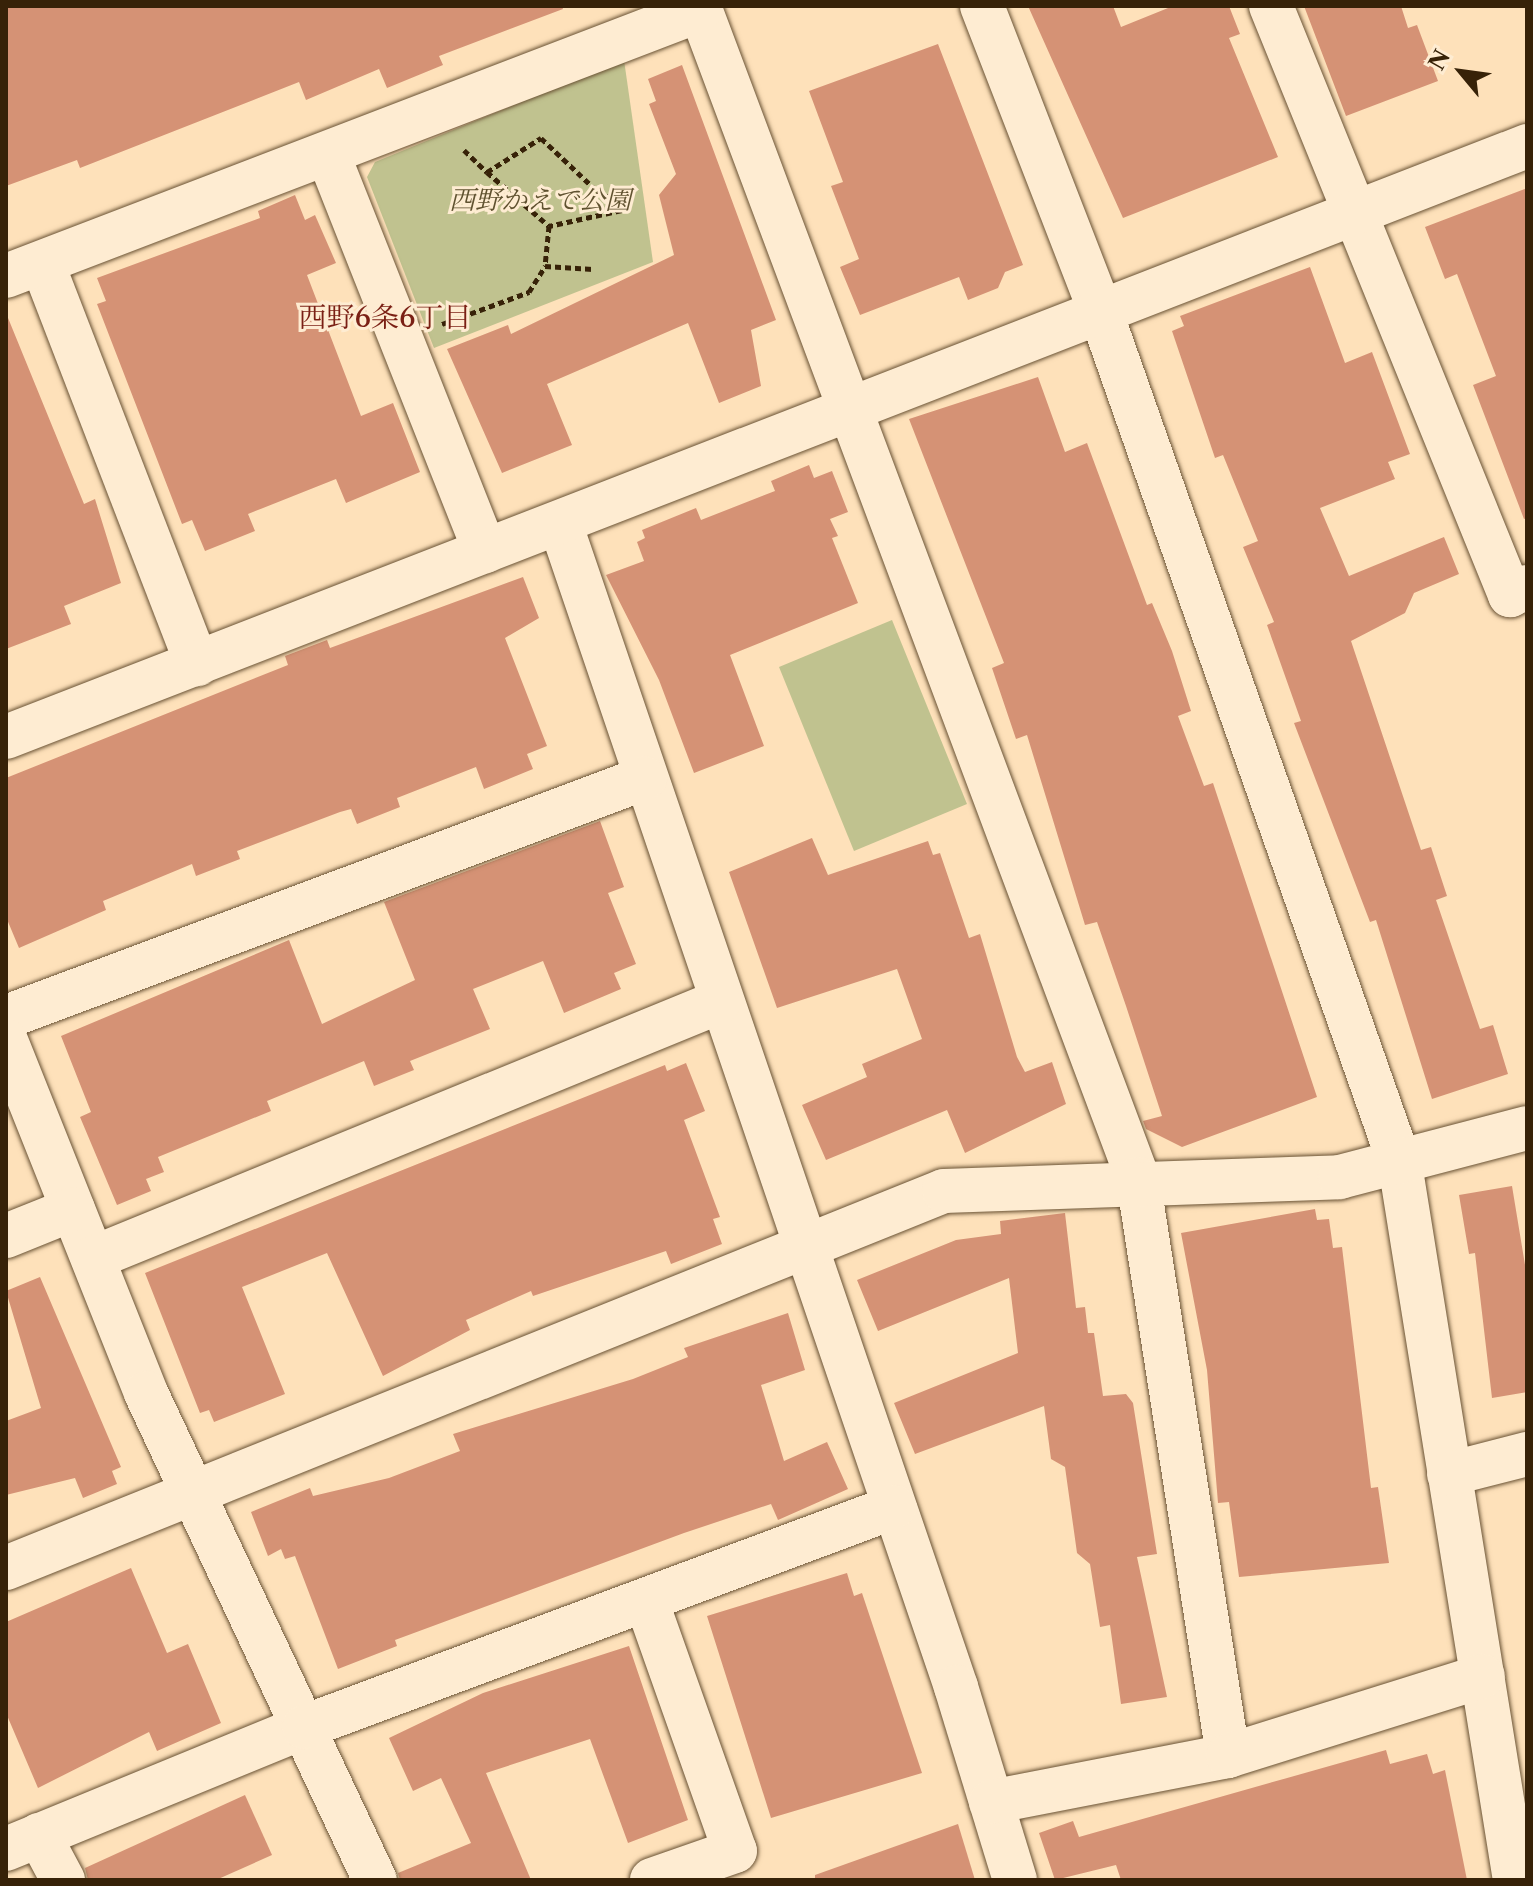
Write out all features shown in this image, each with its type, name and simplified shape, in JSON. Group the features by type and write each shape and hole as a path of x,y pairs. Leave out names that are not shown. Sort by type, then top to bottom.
{"street":[{"path":"982,6 1101,313 1400,1164 1515,1880"},
{"path":"1271,6 1358,213 1510,595 1527,587"},
{"path":"197,664 25,271 329,157 699,8 853,410 1138,1179 1228,1756"},
{"path":"6,737 1527,146"},
{"path":"329,157 485,551"},
{"path":"560,523 719,1002 894,1507 1015,1880"},
{"path":"6,1017 645,778"},
{"path":"93,1258 719,1002"},
{"path":"6,1041 93,1258 194,1493 375,1880"},
{"path":"6,1568 944,1191 1138,1179 1340,1177 1400,1164 1527,1128"},
{"path":"6,1236 73,1209"},
{"path":"1449,1474 1527,1454"},
{"path":"63,1880 22,1842 304,1727 894,1507"},
{"path":"646,1600 735,1851 652,1880"},
{"path":"991,1802 1228,1756 1483,1676"}],"path":[{"path":"428,117 549,226"},
{"path":"487,172 541,138 597,191 631,208 549,226"},
{"path":"400,339 529,292 545,266 549,226"},
{"path":"545,266 593,269"}],"green space":[{"name":"西野かえで公園","path":"624,60 653,262 434,348 367,177 375,162"},
{"path":"892,620 967,804 854,851 779,667"}],"building":[{"path":"6,6 562,6 563,9 439,56 443,65 387,88 379,69 306,100 299,82 80,168 77,160 6,186"},
{"path":"1028,6 1113,6 1121,27 1173,6 1229,6 1240,34 1229,38 1278,157 1123,218"},
{"path":"1304,6 1401,6 1408,28 1417,25 1438,81 1346,116"},
{"path":"938,44 1023,265 1005,272 998,288 968,300 959,277 860,315 840,267 859,259 831,186 843,182 809,91"},
{"path":"682,65 776,320 751,330 761,386 719,403 688,323 547,384 572,445 502,473 447,349 508,325 511,334 674,255 659,195 676,174 649,104 656,101 648,79"},
{"path":"1527,188 1527,518 1524,519 1473,385 1496,376 1457,274 1445,279 1425,227"},
{"path":"295,195 305,220 315,215 336,263 307,275 361,416 393,403 420,472 346,503 336,479 248,514 255,531 205,551 192,520 182,524 97,304 106,301 97,278 260,218 258,211"},
{"path":"1310,267 1345,363 1372,352 1410,454 1388,462 1395,479 1320,508 1349,576 1444,537 1459,574 1414,593 1405,613 1351,641 1421,850 1431,847 1447,896 1436,900 1480,1029 1493,1025 1508,1074 1432,1099 1376,920 1370,922 1294,723 1301,721 1267,625 1274,622 1243,547 1258,541 1223,455 1215,458 1172,331 1184,326 1180,316"},
{"path":"6,313 84,504 95,499 121,583 64,606 71,624 6,649"},
{"path":"1038,377 1065,452 1087,443 1147,605 1152,603 1172,651 1191,711 1178,716 1204,786 1213,783 1317,1097 1182,1147 1146,1129 1143,1121 1162,1116 1126,1006 1097,922 1085,925 1027,735 1016,739 992,668 1004,663 909,419"},
{"path":"809,465 814,478 832,471 848,512 830,519 838,536 832,538 858,603 730,655 764,746 694,773 659,680 606,575 644,561 637,542 645,538 642,530 696,508 701,520 775,491 771,481"},
{"path":"523,577 539,618 505,638 547,746 527,754 533,769 484,789 476,767 397,798 400,807 357,824 351,809 340,812 237,851 240,859 196,876 192,864 103,901 106,910 19,948 6,917 6,778 288,665 285,656 327,640 330,648"},
{"path":"600,821 624,887 608,893 636,964 614,973 621,989 564,1013 543,961 473,989 490,1029 410,1061 414,1070 374,1086 364,1061 267,1101 271,1111 158,1157 164,1172 146,1179 151,1191 117,1205 80,1117 91,1112 61,1036 289,940 322,1024 415,980 384,902"},
{"path":"812,838 828,875 928,841 933,855 940,853 969,938 980,934 1017,1057 1025,1072 1052,1062 1066,1104 965,1153 947,1110 826,1160 802,1105 867,1077 862,1064 922,1039 897,969 777,1008 729,872"},
{"path":"686,1063 705,1111 684,1120 720,1217 713,1219 722,1244 671,1264 666,1251 533,1296 531,1291 466,1320 470,1330 383,1376 327,1253 242,1287 285,1394 214,1422 209,1410 200,1413 145,1273 665,1065 667,1071"},
{"path":"1512,1186 1527,1277 1527,1392 1492,1398 1475,1253 1469,1254 1459,1195"},
{"path":"1315,1209 1317,1220 1329,1219 1333,1248 1342,1247 1371,1488 1378,1487 1389,1563 1239,1577 1229,1502 1218,1503 1207,1370 1181,1233"},
{"path":"1065,1213 1076,1308 1085,1307 1088,1333 1094,1333 1103,1396 1126,1394 1133,1403 1157,1554 1137,1557 1167,1697 1121,1704 1110,1625 1100,1627 1090,1564 1077,1553 1065,1467 1051,1459 1044,1406 915,1454 894,1403 1018,1353 1009,1278 878,1331 857,1280 956,1240 1001,1234 1000,1221"},
{"path":"40,1277 121,1467 112,1471 117,1484 83,1498 75,1478 6,1495 6,1421 41,1408 6,1291"},
{"path":"788,1313 805,1370 761,1385 784,1461 827,1442 848,1489 778,1520 771,1504 684,1533 395,1640 397,1646 338,1669 295,1556 285,1559 281,1549 268,1556 251,1512 310,1488 313,1496 389,1478 460,1451 453,1434 633,1379 688,1357 684,1348"},
{"path":"131,1568 167,1653 188,1644 221,1723 157,1751 149,1732 38,1788 6,1713 6,1622"},
{"path":"847,1573 854,1596 862,1593 922,1773 771,1818 707,1616"},
{"path":"629,1646 688,1820 628,1843 590,1739 486,1773 531,1880 400,1880 398,1873 471,1843 441,1778 413,1791 389,1738 483,1693"},
{"path":"1386,1750 1390,1764 1427,1754 1433,1774 1445,1770 1467,1880 1121,1880 1116,1865 1055,1880 1039,1833 1073,1821 1079,1837"},
{"path":"245,1795 272,1855 216,1880 88,1880 85,1868"},
{"path":"958,1824 975,1880 815,1880 815,1875"}],"district":[{"name":"西野6条6丁目","path":"385,317"}]}
